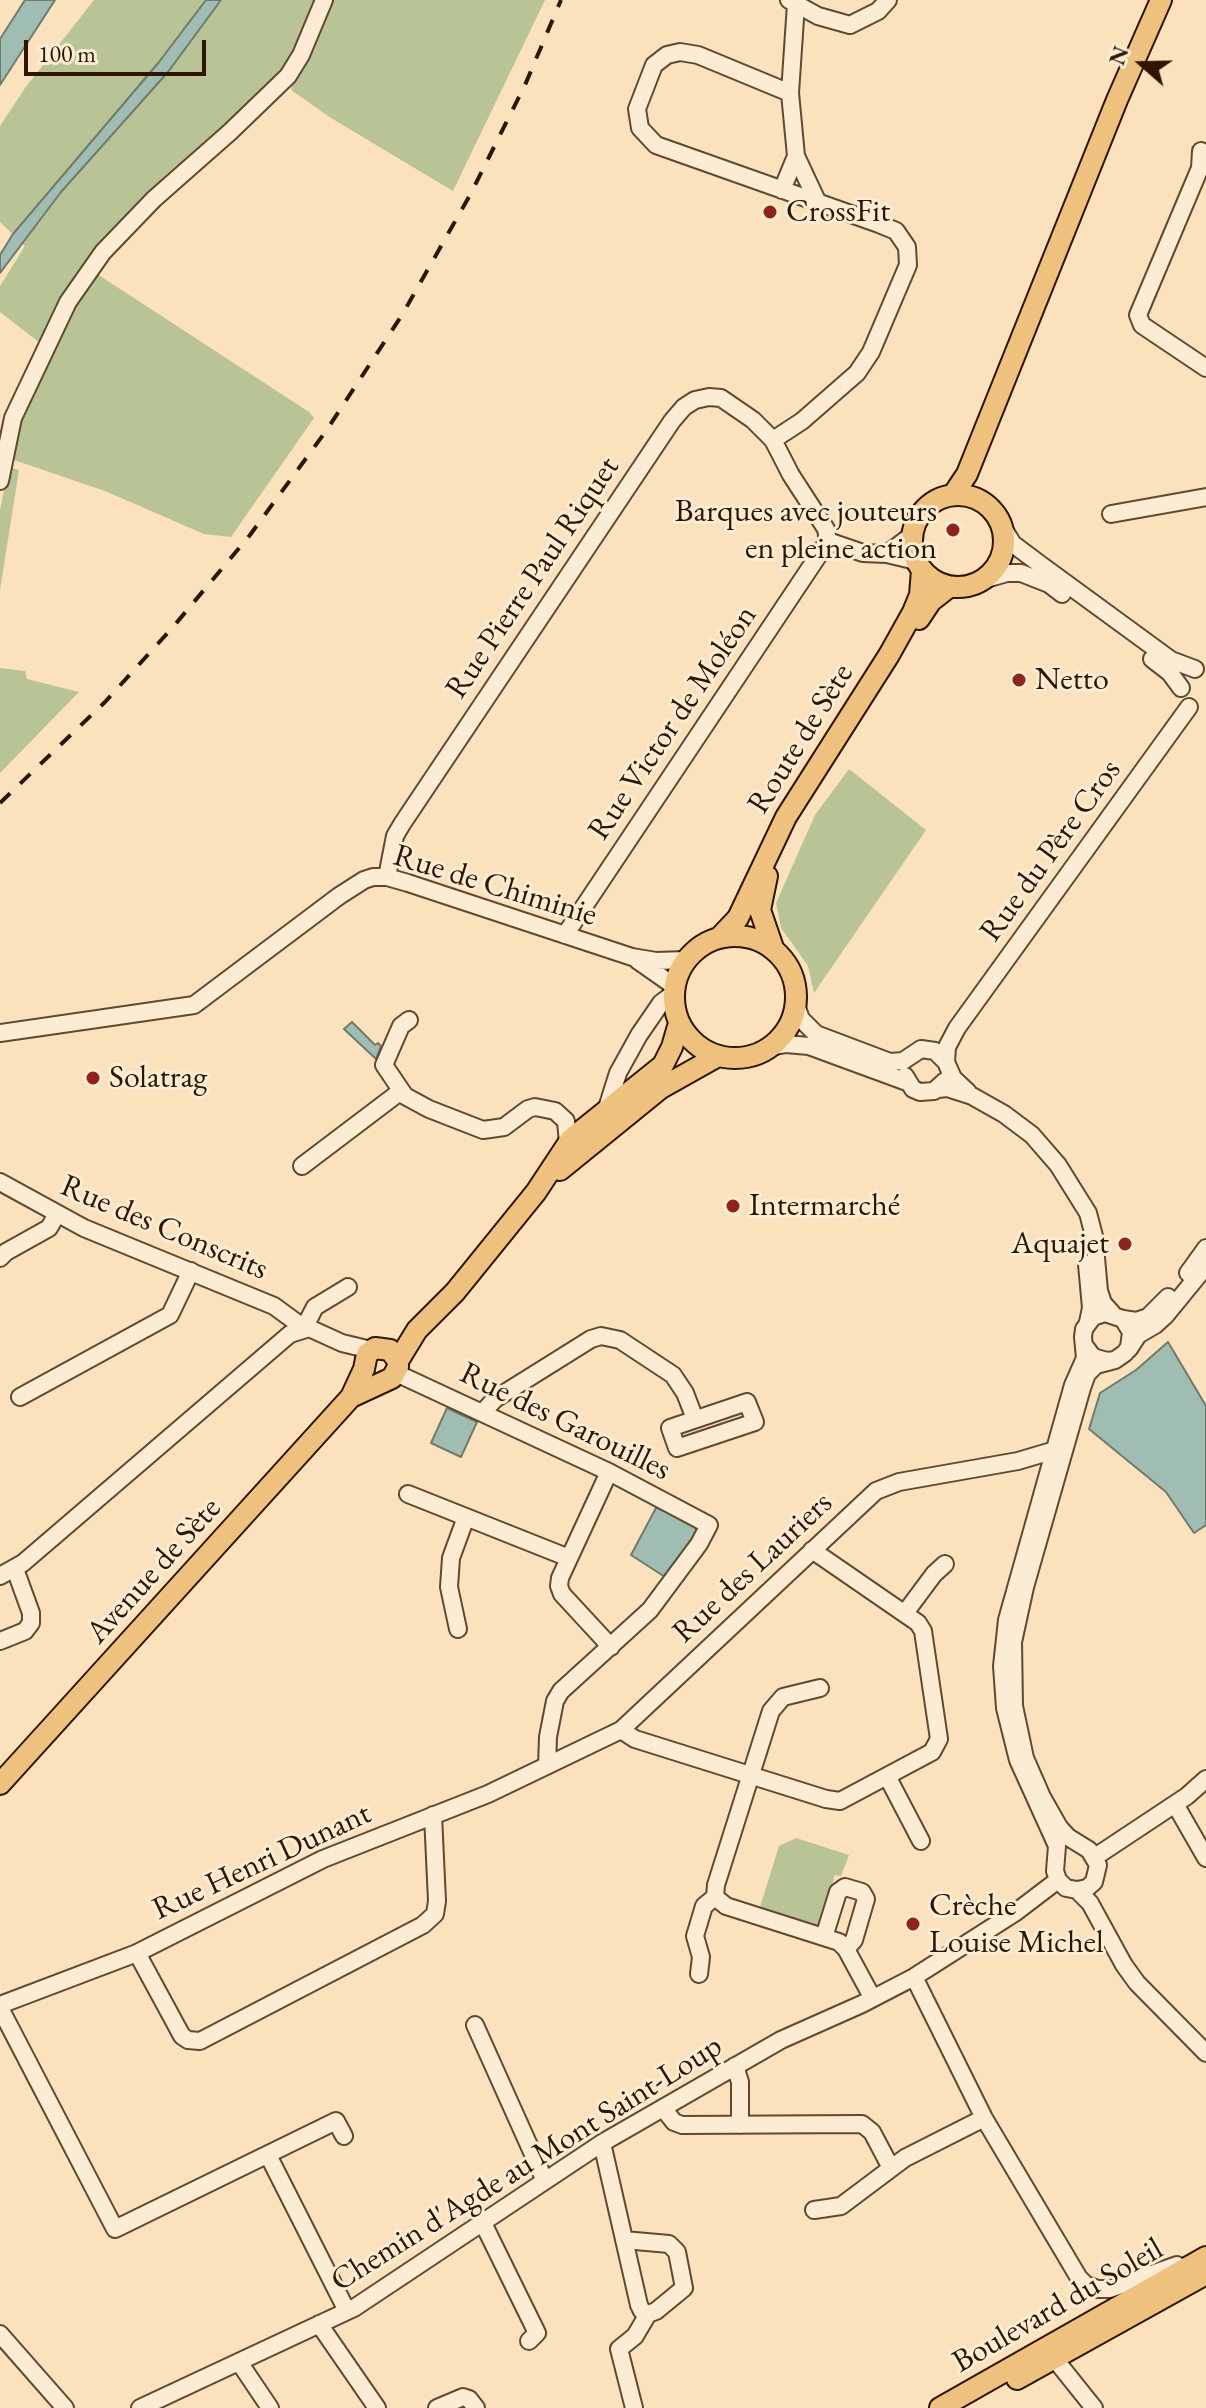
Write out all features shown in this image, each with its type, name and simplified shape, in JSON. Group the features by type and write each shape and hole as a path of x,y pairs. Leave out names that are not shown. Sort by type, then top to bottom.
{"main road":[{"path":"1117,100 1153,0"},
{"path":"953,495 967,474 1117,100 1161,0"},
{"path":"981,439 977,475 986,503"},
{"path":"953,495 970,496 986,503 1003,528 1003,556 996,568 986,579 971,586 949,587 934,581 919,565 912,535 917,520 926,508 939,499 953,495"},
{"name":"Route de Sète","path":"720,937 738,918 786,817 913,612 920,595 919,565"},
{"name":"Route de Sète","path":"773,948 760,910 764,882 777,852 793,821 926,608 949,587"},
{"path":"720,937 748,937 773,948 792,974 796,989 796,1005 782,1036 754,1055 736,1059 701,1049 687,1037 679,1023 673,990 686,960 696,949 720,937"},
{"path":"380,1364 455,1292 536,1192 568,1143 663,1065 679,1023"},
{"path":"536,1192 580,1151 661,1088 718,1056"},
{"name":"Avenue de Sète","path":"0,1784 380,1364"},
{"name":"Boulevard du Soleil","path":"965,2408 1206,2256"},
{"name":"Boulevard du Soleil","path":"940,2408 1206,2274"}],"street":[{"path":"0,481 13,418 68,302 103,252 288,76 301,55 324,0"},
{"path":"818,203 796,156 790,93 792,2 818,16 850,25 878,11 888,0"},
{"path":"790,93 698,55 680,52 667,55 654,65 637,109 640,128 656,145 896,231 905,242 909,258 871,352 857,373 802,421 773,440 791,475 826,529 828,541 863,553 887,554 919,565"},
{"path":"1201,151 1200,168 1138,315 1142,325 1206,368"},
{"path":"782,190 796,156"},
{"name":"Rue Pierre Paul Riquet","path":"387,877 395,836 402,824 516,650 678,414 695,400 721,398 753,420 773,440"},
{"path":"1111,514 1206,497"},
{"path":"1003,528 1013,544 1171,660 1200,668"},
{"path":"887,554 912,535"},
{"name":"Rue Victor de Moléon","path":"565,935 828,541"},
{"path":"986,579 1021,573 1049,584 1161,665 1181,688"},
{"path":"1198,709 1181,695 1181,688 1185,676 1200,668"},
{"name":"Rue du Père Cros","path":"928,1049 942,1043 957,1028 1198,709"},
{"name":"Rue de Chiminie","path":"0,1033 194,1005 339,896 364,880 387,877 632,957 656,961 686,960"},
{"name":"Rue de Chiminie","path":"632,957 673,990"},
{"path":"566,1121 601,1113 639,1035 673,990"},
{"path":"796,1005 801,1019 816,1034 890,1062 897,1063 928,1049 935,1051 953,1078 972,1096"},
{"path":"409,1020 401,1026 384,1065 405,1096 483,1130 504,1127 520,1113 535,1107 555,1111 566,1121 568,1143"},
{"name":"Rue du Père Cros","path":"947,1065 947,1047 957,1028"},
{"path":"770,1047 786,1044 809,1046 907,1082 920,1092 947,1088 972,1096 1032,1135 1058,1165 1088,1213 1103,1303 1131,1332 1131,1339 1120,1357 1107,1361 1093,1357 1084,1345"},
{"path":"907,1082 904,1068 910,1056"},
{"path":"938,1089 944,1084 947,1065"},
{"path":"301,1164 401,1091"},
{"name":"Rue des Conscrits","path":"0,1182 97,1234 274,1306 304,1328 319,1331 342,1343"},
{"path":"1078,1200 1091,1308 1084,1329 1085,1358 1073,1385 1007,1620 1002,1666 1005,1708 1018,1760 1057,1846 1055,1871 1058,1880 1066,1888 1077,1890 1087,1888 1094,1882"},
{"path":"0,1258 49,1228 57,1214"},
{"path":"1088,1322 1098,1314 1136,1321 1148,1317 1159,1308 1206,1248"},
{"path":"1206,1266 1166,1315 1138,1335 1120,1357 1096,1365 1087,1374 1025,1587 1013,1642 1014,1706 1025,1758 1042,1797 1059,1827 1088,1852 1098,1874 1093,1889 1144,1978 1206,2041"},
{"path":"20,1397 170,1315 191,1271"},
{"path":"0,1641 25,1631 31,1623 31,1613 8,1572 278,1344 304,1328 315,1307 348,1287"},
{"path":"482,1413 495,1399 591,1339 609,1336 629,1345 673,1375 685,1393 695,1419"},
{"name":"Rue des Garouilles","path":"342,1343 609,1472 709,1525 699,1544 650,1610 611,1647"},
{"path":"747,1402 755,1422 677,1448 670,1428 695,1419 747,1402"},
{"name":"Rue des Lauriers","path":"547,1766 621,1730 876,1491 888,1485 1018,1461 1055,1450"},
{"path":"1018,1461 1043,1474 1046,1482"},
{"path":"547,1766 548,1737 555,1701 561,1691 611,1647 562,1594 559,1586 609,1472"},
{"path":"408,1494 569,1558"},
{"path":"458,1629 449,1587 451,1558 466,1517"},
{"path":"621,1730 635,1739 840,1801 932,1752 939,1739 923,1631 905,1613 812,1550"},
{"path":"905,1613 945,1564"},
{"path":"699,1974 701,1957 695,1936 704,1906 715,1897 750,1775 775,1703 783,1697 820,1688"},
{"name":"Rue Henri Dunant","path":"0,2007 137,1953 323,1859 488,1794 547,1766"},
{"path":"887,1776 921,1841"},
{"path":"1055,1862 1061,1853 1071,1847 1088,1852 1175,1804 1206,1779"},
{"path":"1175,1804 1206,1858"},
{"path":"137,1953 182,2036 200,2041 423,1925 435,1914 433,1815"},
{"name":"Chemin d'Agde au Mont Saint-Loup","path":"140,2408 347,2311 602,2143 781,2040 914,1977 1016,1912 1058,1880"},
{"path":"824,1937 838,1892 845,1887 862,1892 866,1899 854,1940 846,1949"},
{"path":"1077,1890 1090,1903 1137,1983 1206,2053"},
{"path":"715,1897 726,1906 839,1942 846,1949 872,1997"},
{"path":"914,1977 984,2118 1068,2263 1086,2285 1110,2289 1206,2256"},
{"path":"0,2007 115,2229 336,2121 344,2136"},
{"path":"475,2025 545,2181"},
{"path":"735,2066 740,2082 740,2125"},
{"path":"663,2108 674,2122 682,2125 862,2124 872,2132 891,2168"},
{"path":"814,2210 841,2206 905,2158 984,2118"},
{"path":"602,2143 639,2305 648,2314"},
{"path":"268,2155 347,2311"},
{"path":"483,2223 537,2333 529,2341"},
{"path":"623,2237 669,2244 677,2252 684,2288 648,2314 635,2336 619,2349 634,2408"},
{"path":"319,2324 377,2408"},
{"path":"0,2334 65,2408"},
{"path":"1047,2354 1094,2408"},
{"path":"239,2362 270,2408"},
{"path":"437,2408 463,2397 476,2408"}],"green space":[{"path":"94,0 315,0 290,61 279,76 166,180 40,343 0,312 0,286 25,246 0,222 0,126 25,88"},
{"path":"332,0 545,0 453,191 331,118 291,90"},
{"path":"94,272 314,418 231,537 204,534 105,491 11,459 20,418 74,302"},
{"path":"9,467 19,470 0,590 0,510"},
{"path":"0,668 25,671 27,679 79,692 0,773"},
{"path":"849,769 926,830 814,993 808,966 781,928 776,903 815,815"},
{"path":"796,1838 849,1855 841,1876 835,1875 819,1925 816,1926 760,1907 779,1846"}],"water":[{"path":"25,0 55,0 0,85 0,39"},
{"path":"206,0 221,0 168,72 61,192 0,273 0,255 13,234 159,62"},
{"path":"352,1022 375,1045 378,1043 381,1046 376,1059 344,1029"},
{"path":"1168,1342 1206,1406 1206,1525 1194,1533 1166,1492 1089,1429 1100,1393 1136,1370"},
{"path":"447,1408 477,1422 461,1457 431,1443"},
{"path":"657,1506 690,1521 696,1529 695,1537 665,1577 631,1555"}],"railway":[{"path":"0,803 105,702 173,627 250,535 326,431 402,315 470,195 525,85 561,0"}],"place":[{"name":"CrossFit","path":"770,212"},
{"name":"Barques avec jouteurs en pleine action","path":"953,530"},
{"name":"Netto","path":"1019,680"},
{"name":"Solatrag","path":"93,1078"},
{"name":"Intermarché","path":"733,1206"},
{"name":"Aquajet","path":"1125,1244"},
{"name":"Crèche Louise Michel","path":"913,1924"}]}
